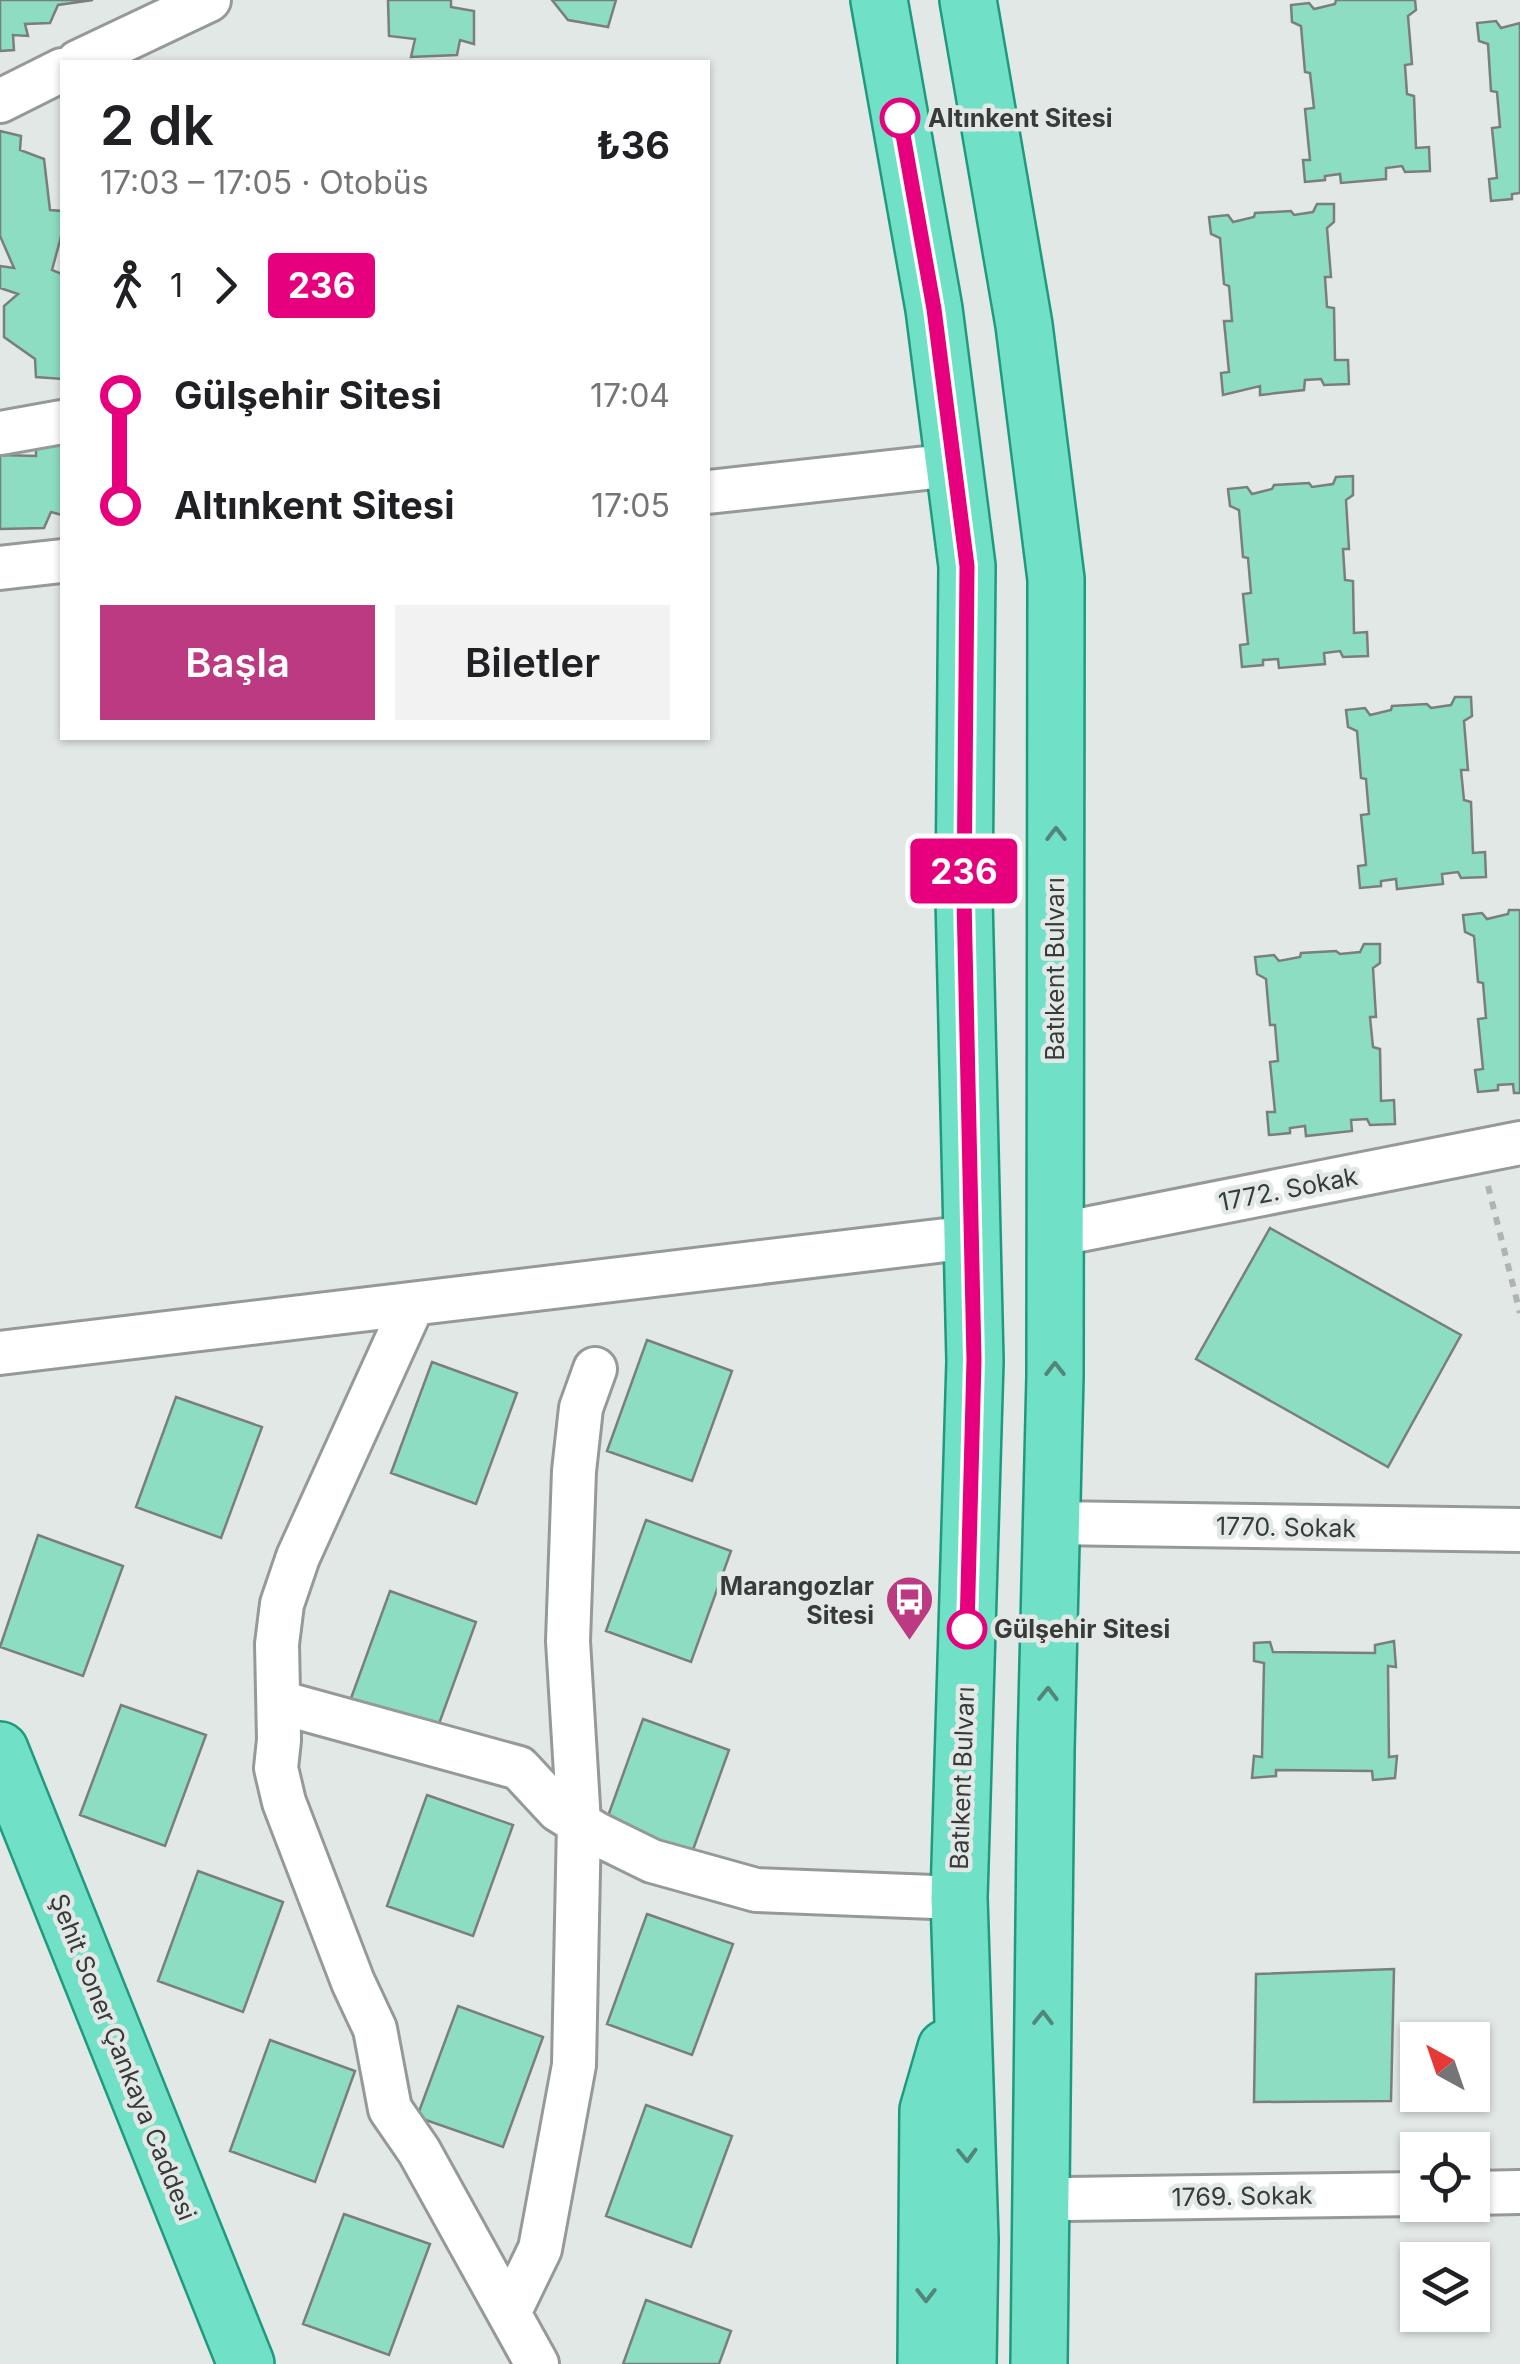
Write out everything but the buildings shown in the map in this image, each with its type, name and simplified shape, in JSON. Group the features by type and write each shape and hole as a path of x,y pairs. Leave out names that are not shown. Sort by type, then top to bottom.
{"main road":[{"name":"Batıkent Bulvarı","path":"879,0 934,309 967,566 964,898 974,1360 959,1898 970,2239 968,2364"},
{"name":"Batıkent Bulvarı","path":"968,0 1024,325 1056,579 1055,1235 1039,2364"},
{"name":"Şehit Soner Çankaya Caddesi","path":"0,1750 246,2364"},
{"path":"926,2364 928,2110 962,1992"},
{"path":"1042,2116 1060,2132 1066,2199 1060,2364"}],"street":[{"path":"82,60 209,0"},
{"path":"0,100 60,71"},
{"path":"0,432 60,422"},
{"path":"710,492 954,466"},
{"path":"0,568 60,561"},
{"name":"1772. Sokak","path":"1055,1235 1520,1143"},
{"path":"0,1354 971,1237"},
{"path":"413,1304 298,1557 282,1604 276,1768 284,1802 374,2028 390,2109 428,2168 537,2364"},
{"path":"510,2313 540,2249 574,2065 579,1823 569,1603 574,1471 581,1408 595,1369"},
{"name":"1770. Sokak","path":"1052,1524 1520,1530"},
{"path":"279,1702 519,1768 558,1810 652,1861 756,1890 959,1898"},
{"path":"1490,2193 1520,2192"},
{"name":"1769. Sokak","path":"1066,2199 1400,2194"}],"path":[{"path":"1478,1151 1520,1313"}],"bus line":[{"name":"236","path":"900,118 934,309 967,566 964,898 974,1360 967,1629"}],"place":[{"name":"Altınkent Sitesi","path":"900,118"},
{"name":"Gülşehir Sitesi","path":"967,1629"},
{"name":"Marangozlar Sitesi","path":"909,1642"}]}
